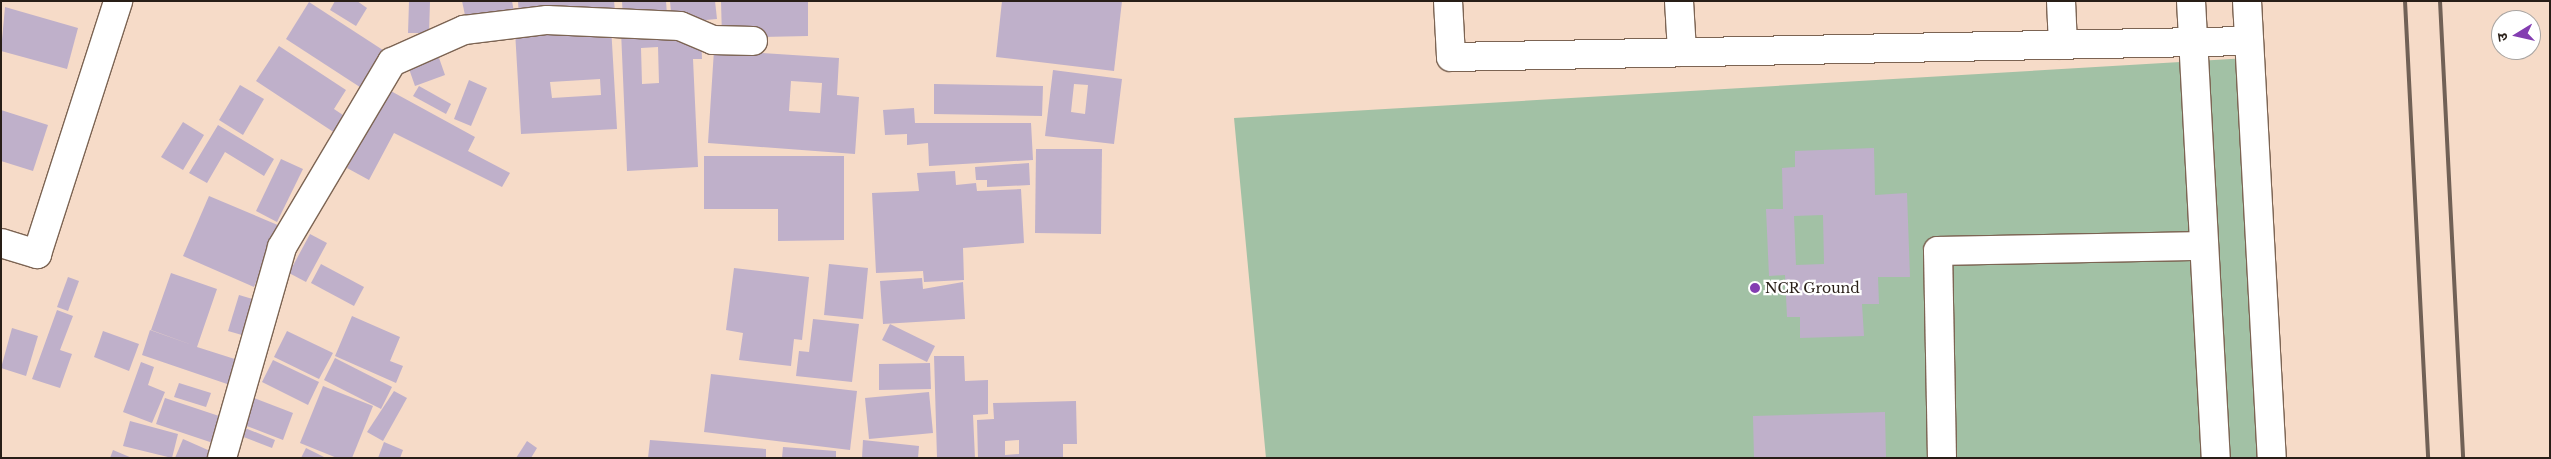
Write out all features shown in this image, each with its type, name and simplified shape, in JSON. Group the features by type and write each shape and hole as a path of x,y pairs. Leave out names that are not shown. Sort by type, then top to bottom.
{"street":[{"path":"1,243 37,254 118,1"},
{"path":"1448,1 1451,57 2249,41"},
{"path":"1679,1 1682,52"},
{"path":"2061,1 2063,45"},
{"path":"2191,1 2216,458"},
{"path":"2247,1 2272,458"},
{"path":"222,458 282,247 392,62 464,30 547,20 680,26 713,40 753,41"},
{"path":"1942,458 1938,251 2204,246"}],"green space":[{"name":"NCR Ground","path":"2248,58 2270,458 1266,458 1234,118"}],"building":[{"path":"335,1 357,1 367,8 356,26 330,10"},
{"path":"409,1 430,1 429,33 408,33"},
{"path":"462,1 512,1 514,12 466,20"},
{"path":"518,1 614,1 615,11 519,18"},
{"path":"622,1 666,1 667,15 623,19"},
{"path":"670,1 715,1 717,19 672,23"},
{"path":"721,1 808,1 808,36 722,38"},
{"path":"1002,1 1122,1 1114,71 996,57"},
{"path":"309,2 389,54 366,91 286,39"},
{"path":"5,7 78,28 67,69 1,51"},
{"path":"611,26 617,129 521,134 515,31","holes":["600,79 601,95 552,98 550,82"]},
{"path":"621,31 701,36 702,59 693,59 698,167 627,171","holes":["658,47 659,83 642,84 641,48"]},
{"path":"279,46 346,90 334,109 349,119 338,135 256,81"},
{"path":"714,50 839,58 837,95 859,97 855,154 708,143","holes":["791,81 822,83 820,113 789,111"]},
{"path":"438,55 445,75 415,86 408,66"},
{"path":"1053,70 1122,79 1114,144 1045,136","holes":["1074,84 1088,85 1085,114 1071,112"]},
{"path":"469,80 487,88 471,126 454,119"},
{"path":"934,84 1043,86 1042,116 934,114"},
{"path":"240,85 264,99 243,135 219,120"},
{"path":"419,86 451,104 446,114 413,96"},
{"path":"389,90 475,137 468,151 510,173 502,187 394,133 369,180 347,168"},
{"path":"914,108 915,123 1031,123 1033,160 929,166 928,143 907,145 907,134 885,135 883,110"},
{"path":"1,110 48,125 33,171 1,161"},
{"path":"183,122 204,135 183,170 161,157"},
{"path":"218,125 274,159 264,176 225,152 207,183 189,173"},
{"path":"1874,148 1875,195 1907,193 1910,277 1878,277 1879,304 1862,304 1864,336 1800,338 1800,317 1787,317 1785,275 1769,276 1766,209 1783,209 1782,168 1795,167 1795,151","holes":["1823,215 1824,264 1796,265 1794,216"]},
{"path":"1036,149 1102,149 1101,234 1035,233"},
{"path":"704,156 844,156 844,240 778,241 778,209 704,209"},
{"path":"281,159 303,169 277,222 256,211"},
{"path":"1029,163 1030,185 987,187 987,180 976,180 975,167"},
{"path":"955,171 956,185 976,183 977,191 1021,189 1024,243 963,248 964,280 924,282 923,271 876,273 872,193 919,191 917,173"},
{"path":"209,196 280,226 254,287 183,256"},
{"path":"310,234 327,243 306,282 289,273"},
{"path":"321,264 364,287 354,306 311,283"},
{"path":"829,264 868,268 863,319 824,315"},
{"path":"734,268 809,277 802,340 794,339 791,366 739,360 743,333 726,330"},
{"path":"171,273 217,289 197,347 241,361 233,386 142,355 150,330 195,346 151,330"},
{"path":"68,277 79,281 68,311 57,307"},
{"path":"922,278 923,289 963,282 965,319 883,324 880,281"},
{"path":"239,295 259,301 249,337 228,331"},
{"path":"57,310 73,316 60,350 72,354 60,388 32,379"},
{"path":"352,316 400,337 390,361 403,366 396,383 335,356"},
{"path":"813,319 859,324 852,382 796,376 799,351 809,352"},
{"path":"890,324 935,346 927,362 882,340"},
{"path":"12,328 38,336 26,376 1,368"},
{"path":"103,331 139,344 129,371 94,357"},
{"path":"287,331 333,353 319,379 274,357"},
{"path":"934,356 964,356 965,381 988,380 988,414 973,415 975,458 937,458"},
{"path":"335,358 392,387 381,409 324,380"},
{"path":"273,360 319,382 308,405 262,382"},
{"path":"141,362 154,367 148,385 165,392 152,423 123,412"},
{"path":"930,363 931,389 879,390 879,364"},
{"path":"711,374 857,391 850,450 704,432"},
{"path":"179,383 211,393 206,407 174,397"},
{"path":"323,386 373,406 352,458 337,458 300,443"},
{"path":"394,391 407,398 383,441 367,432"},
{"path":"929,392 933,433 869,439 865,398"},
{"path":"165,398 228,419 219,445 156,424"},
{"path":"254,398 293,413 283,440 244,425"},
{"path":"1076,401 1077,444 1063,444 1063,458 978,458 977,420 994,419 993,403","holes":["1019,440 1019,454 1005,455 1005,441"]},
{"path":"1885,412 1886,458 1754,458 1753,416"},
{"path":"130,421 178,434 172,458 123,446"},
{"path":"245,428 275,440 272,448 241,436"},
{"path":"183,439 217,454 216,458 175,458"},
{"path":"650,440 766,449 766,458 648,458"},
{"path":"863,440 919,446 918,458 862,458"},
{"path":"527,441 537,448 531,458 516,458"},
{"path":"384,442 403,450 400,458 378,458"},
{"path":"783,447 836,451 836,458 782,458"},
{"path":"306,448 326,458 301,458"},
{"path":"113,450 132,458 110,458"}],"railway":[{"path":"2405,1 2428,458"},
{"path":"2440,1 2463,458"}],"place":[{"name":"NCR Ground","path":"1755,288"}]}
